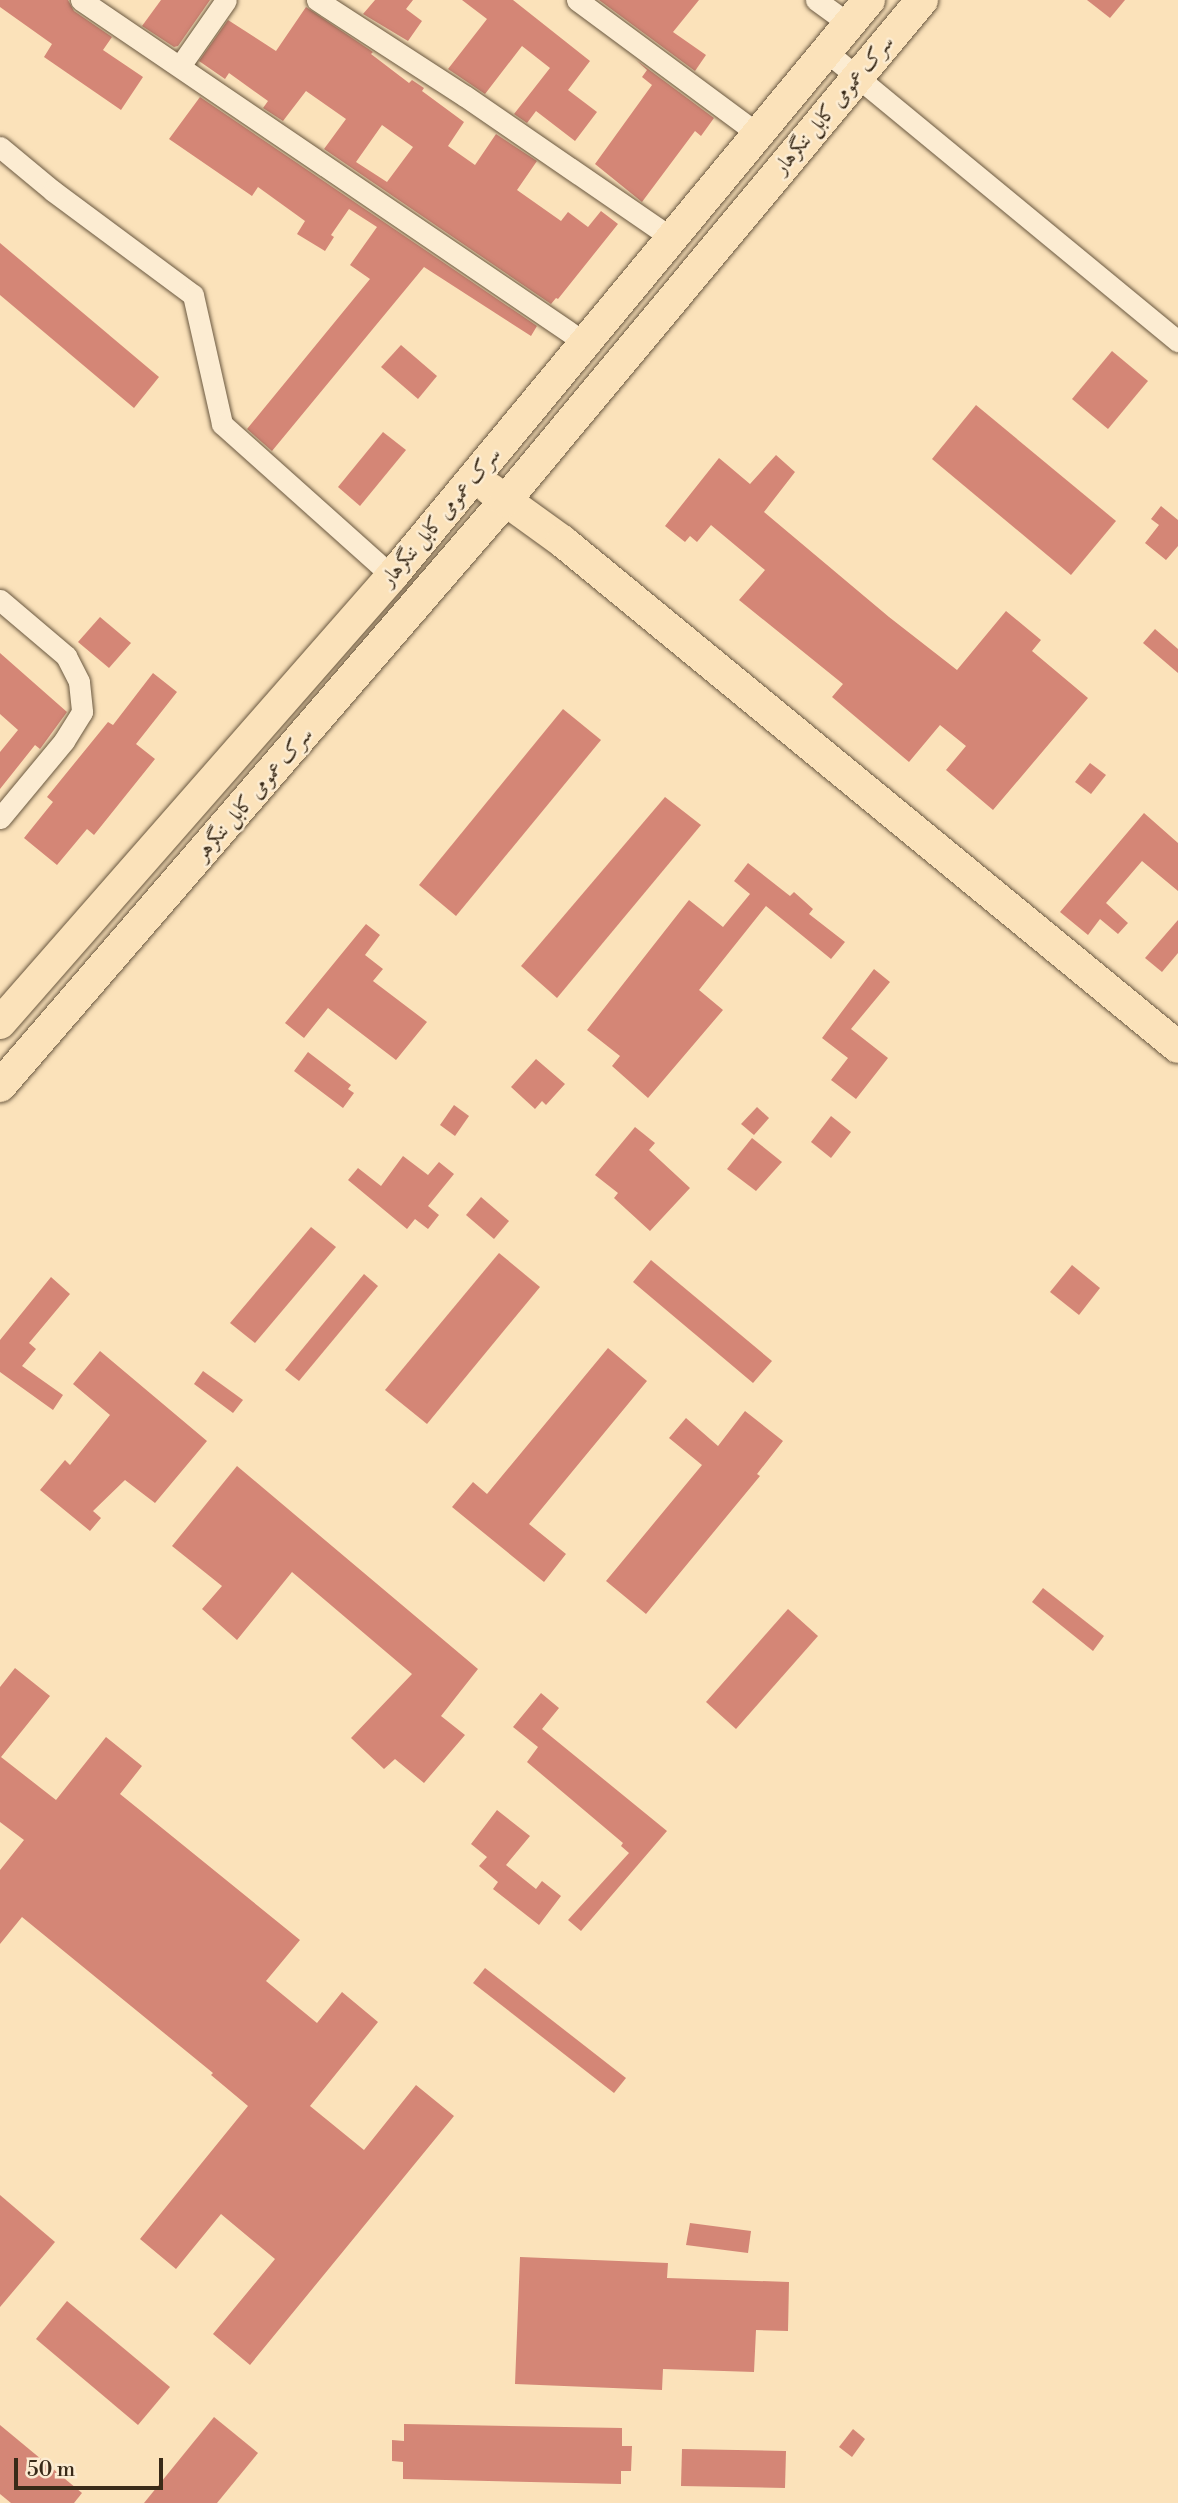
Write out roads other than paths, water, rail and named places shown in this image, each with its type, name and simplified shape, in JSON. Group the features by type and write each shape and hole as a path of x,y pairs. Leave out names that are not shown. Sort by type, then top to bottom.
{"highway":[{"name":"سرک عمومی کابل ننگرهار","path":"505,501 922,0"},
{"name":"سرک عمومی کابل ننگرهار","path":"0,1023 392,576 587,344 858,11"},
{"path":"475,478 562,541 1178,1048"},
{"name":"سرک عمومی کابل ننگرهر","path":"0,1086 505,501"}],"street":[{"path":"81,0 587,344"},
{"path":"180,66 226,0"},
{"path":"317,0 465,96 673,239"},
{"path":"577,0 757,132"},
{"path":"816,0 858,11"},
{"path":"827,52 1178,341"},
{"path":"0,146 53,191 193,295 222,424 392,576"},
{"path":"0,600 66,656 79,682 82,712 64,741 0,818"}]}
